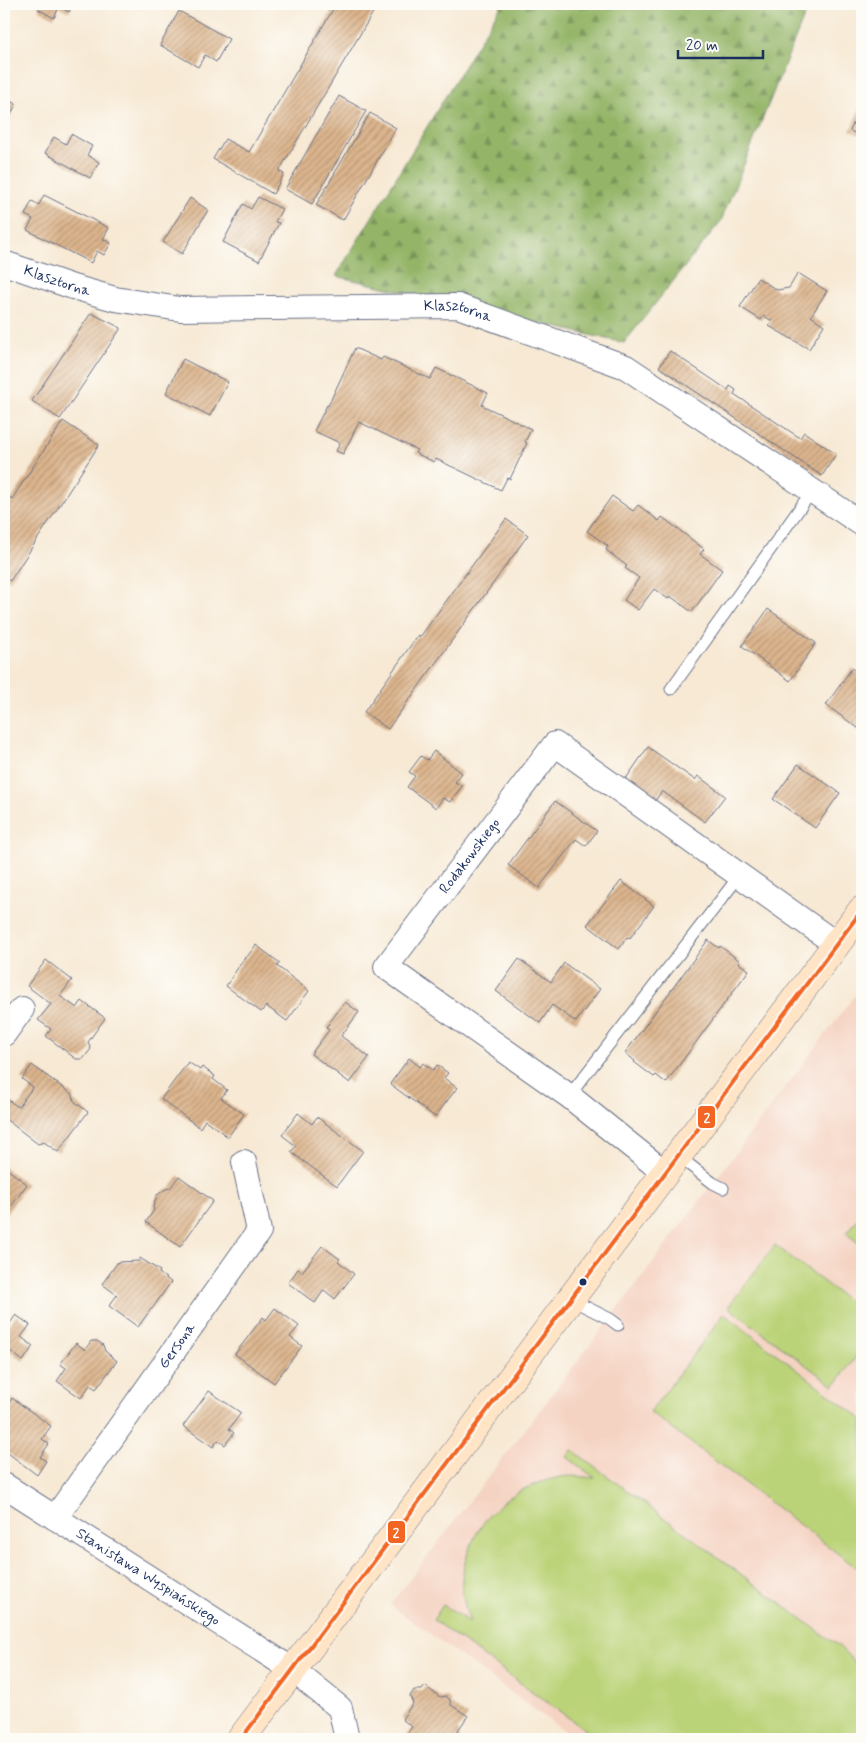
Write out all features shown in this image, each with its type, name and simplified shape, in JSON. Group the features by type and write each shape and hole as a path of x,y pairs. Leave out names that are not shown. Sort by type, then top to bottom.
{"street":[{"name":"Klasztorna","path":"4,263 72,287 115,299 180,309 458,306 626,368 862,524"},
{"name":"Rodakowskiego","path":"671,1164 569,1096 386,967 555,744 836,944"},
{"path":"241,1739 862,910"},
{"path":"4,1034 22,1010"},
{"name":"Gersona","path":"55,1518 259,1231 244,1162"},
{"name":"Stanisława Wyspiańskiego","path":"4,1485 293,1670 340,1708 347,1739"}],"lane":[{"path":"671,689 812,491"},
{"path":"569,1096 740,875"},
{"path":"671,1164 723,1188"},
{"path":"570,1299 618,1325"}],"shaded area":[{"path":"862,986 862,1739 575,1739 390,1605 610,1319"}],"green space":[{"path":"502,4 792,4 808,7 721,221 624,343 336,276"},
{"path":"862,1213 862,1246 846,1233"},
{"path":"775,1245 862,1311 862,1349 834,1386 728,1307"},
{"path":"724,1314 862,1419 862,1561 857,1568 650,1412"},
{"path":"572,1450 840,1647 857,1665 862,1675 862,1739 598,1739 433,1620 443,1605 470,1623 462,1592 463,1570 476,1535 498,1506 519,1491 532,1485 569,1476 595,1478 567,1457"}],"building":[{"path":"41,4 73,4 69,12 59,7 54,18 38,9"},
{"path":"336,4 378,4 279,171 284,174 273,194 213,159 225,139 249,152"},
{"path":"179,11 229,39 216,62 205,55 198,67 160,45"},
{"path":"339,96 366,111 312,204 285,189"},
{"path":"4,98 16,104 4,129"},
{"path":"862,102 862,136 850,131"},
{"path":"370,113 396,128 343,220 316,205"},
{"path":"71,134 92,146 87,155 99,162 90,178 45,153 54,137 66,144"},
{"path":"44,195 109,228 103,239 111,243 104,255 97,251 91,263 27,230 33,219 25,215 32,201 39,205"},
{"path":"258,197 282,209 275,222 279,223 259,261 223,242 243,204 251,209"},
{"path":"190,198 208,210 182,254 163,242"},
{"path":"798,273 827,291 811,316 824,325 809,349 769,326 772,321 764,316 761,320 740,307 758,278 777,290 789,288"},
{"path":"91,313 121,328 60,419 32,401"},
{"path":"355,348 381,360 383,357 430,379 436,368 488,393 482,405 531,429 525,442 527,443 510,479 507,478 501,490 436,459 434,462 415,453 417,450 359,422 343,454 336,451 340,443 314,431"},
{"path":"670,351 728,390 730,386 736,390 734,394 800,438 804,432 836,454 822,476 659,367"},
{"path":"183,359 228,382 210,416 166,393"},
{"path":"63,421 99,445 10,581 4,577 4,493 12,499"},
{"path":"612,496 633,511 638,505 659,521 662,517 704,549 700,554 722,570 692,612 670,596 668,599 654,589 638,610 624,600 639,578 606,550 608,546 587,531"},
{"path":"506,519 528,535 388,729 364,712 418,635 420,637"},
{"path":"768,609 816,643 790,681 742,646"},
{"path":"852,668 862,676 862,731 826,705"},
{"path":"648,747 695,780 698,776 725,796 705,822 662,791 655,801 625,780"},
{"path":"434,751 462,773 455,782 462,786 450,802 443,798 436,808 407,787 415,776 409,772 421,756 427,760"},
{"path":"798,764 840,793 815,828 773,799"},
{"path":"555,801 597,831 586,846 576,839 539,888 508,865"},
{"path":"621,881 654,906 630,938 627,937 619,949 587,925"},
{"path":"708,940 719,948 720,946 740,961 738,963 749,970 666,1083 656,1075 654,1077 625,1053"},
{"path":"256,945 280,963 277,966 309,991 287,1021 266,1006 261,1012 226,986 245,957"},
{"path":"519,959 551,982 564,963 600,989 576,1022 552,1005 540,1023 496,991"},
{"path":"46,960 72,980 60,996 77,1008 82,1001 105,1018 88,1042 91,1049 83,1059 76,1059 46,1036 51,1029 38,1020 51,1004 27,986"},
{"path":"345,1002 359,1012 341,1036 369,1057 350,1083 311,1054 329,1030 326,1027"},
{"path":"409,1058 420,1067 423,1063 433,1070 437,1065 448,1073 444,1078 457,1088 435,1117 390,1084"},
{"path":"188,1062 200,1070 202,1067 215,1076 213,1079 227,1090 221,1098 244,1114 228,1137 205,1120 200,1128 161,1099"},
{"path":"32,1065 73,1095 74,1101 88,1112 58,1152 44,1142 38,1144 4,1118 4,1104 7,1099 18,1107 33,1087 22,1079"},
{"path":"298,1113 312,1124 317,1117 363,1151 337,1186 291,1152 296,1146 282,1135"},
{"path":"4,1167 27,1184 4,1217"},
{"path":"179,1176 213,1201 180,1247 146,1222 154,1210 153,1207 157,1195 170,1188"},
{"path":"322,1246 340,1259 338,1261 354,1274 335,1299 324,1290 315,1303 288,1283 298,1269 302,1272"},
{"path":"140,1258 160,1271 159,1273 171,1282 138,1327 109,1306 117,1295 102,1284 118,1262 139,1261"},
{"path":"275,1308 299,1326 290,1337 302,1346 274,1383 235,1354 263,1317 266,1320"},
{"path":"16,1315 30,1325 21,1337 33,1346 23,1361 4,1346 4,1331"},
{"path":"91,1341 97,1341 103,1345 105,1351 117,1361 96,1389 90,1385 81,1398 57,1381 66,1368 60,1364 76,1343 85,1350"},
{"path":"209,1391 241,1413 229,1429 234,1433 225,1445 218,1440 213,1447 183,1426"},
{"path":"12,1398 51,1426 42,1439 49,1444 40,1457 46,1461 37,1475 4,1450 4,1410"},
{"path":"425,1686 440,1697 446,1696 450,1700 451,1705 468,1716 458,1730 459,1739 403,1739 412,1727 402,1719 413,1703 410,1696 414,1690 422,1690"}],"transit line":[{"name":"2","path":"241,1739 862,910"}]}
